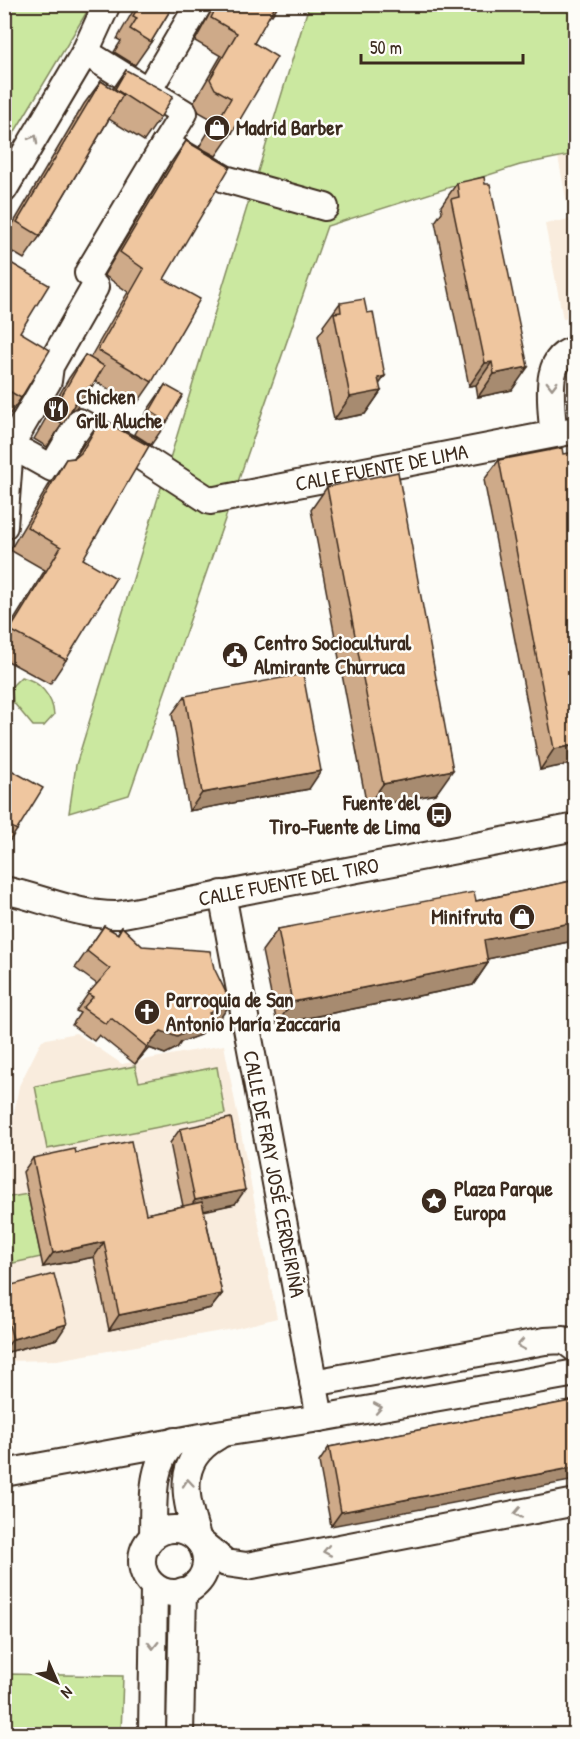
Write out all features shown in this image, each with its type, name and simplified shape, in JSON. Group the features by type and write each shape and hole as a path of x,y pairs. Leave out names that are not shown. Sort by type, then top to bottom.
{"street":[{"path":"4,189 85,52 107,4"},
{"path":"148,91 200,4"},
{"path":"4,526 13,448 48,381 50,366 92,280 184,113 85,52"},
{"path":"165,144 225,180 325,207"},
{"name":"CALLE FUENTE DE LIMA","path":"13,448 52,468 79,422 131,450 210,501 565,432 552,376 556,360 566,352 576,350"},
{"name":"CALLE FUENTE DEL TIRO","path":"4,890 99,915 139,912 222,894 576,827"},
{"name":"CALLE DE FRAY JOSÉ CERDEIRIÑA","path":"222,894 320,1418"},
{"path":"313,1383 545,1341 564,1340 576,1349"},
{"path":"4,1473 175,1441 576,1373"},
{"path":"154,1587 173,1593 183,1591 192,1587 204,1571 204,1551 190,1515 187,1470 203,1444 224,1433"},
{"path":"153,1536 156,1472 166,1449 175,1441"},
{"path":"152,1734 154,1587 143,1571 141,1562 142,1552 153,1536 171,1528 182,1529 226,1563 247,1566 576,1502"},
{"path":"180,1734 183,1591"}],"shaded area":[{"path":"575,154 575,317 563,319 545,224 570,219 558,157"},
{"path":"76,1033 122,1064 224,1045 277,1318 238,1328 57,1360 5,1361 5,1160 19,1086 42,1040"}],"green space":[{"path":"4,5 91,5 5,148"},
{"path":"309,5 575,5 575,154 520,165 327,226 129,795 69,813 76,765"},
{"path":"21,677 34,682 44,690 51,702 54,715 44,726 33,726 13,702 12,686"},
{"path":"135,1066 139,1082 217,1067 225,1114 47,1149 35,1086"},
{"path":"28,1194 41,1257 13,1263 5,1220 4,1198"},
{"path":"5,1674 123,1676 121,1734 5,1734"}],"building":[{"path":"140,4 174,4 151,42 130,29 137,18 133,16"},
{"path":"218,4 276,4 254,43 277,57 232,133 216,124 231,98 215,89 210,79 237,33 211,18"},
{"path":"126,70 173,96 160,118 115,89"},
{"path":"101,81 123,95 40,236 17,222"},
{"path":"186,141 230,167 164,279 200,299 152,382 98,350 144,269 120,252"},
{"path":"484,177 485,184 490,184 528,367 494,374 492,362 485,363 451,199 459,197 457,183"},
{"path":"4,259 49,285 20,332 50,350 21,398 4,388"},
{"path":"364,299 367,313 373,312 385,376 378,378 381,391 350,397 334,313 341,312 340,303"},
{"path":"85,355 104,366 93,385 82,391 63,424 50,416"},
{"path":"165,385 183,395 167,422 150,411"},
{"path":"101,419 149,446 83,559 116,578 66,660 10,630 61,547 27,527 66,459 75,458 81,453"},
{"path":"562,448 563,454 576,452 576,492 571,493 576,518 576,745 554,749 499,460"},
{"path":"398,472 453,770 383,784 327,487"},
{"path":"303,674 321,771 202,793 185,696"},
{"path":"4,766 43,788 17,830 4,823"},
{"path":"576,880 576,922 484,940 488,963 292,1002 278,929 474,892 476,901"},
{"path":"104,926 118,934 122,927 142,946 210,951 214,968 231,1003 209,1013 212,1018 187,1028 189,1031 177,1037 161,1031 147,1047 111,1018 106,1024 83,1008 93,997 88,994 110,969 87,951"},
{"path":"231,1118 245,1190 195,1200 180,1129"},
{"path":"131,1141 146,1214 202,1202 222,1294 119,1315 104,1242 53,1253 33,1158 75,1149 76,1153"},
{"path":"54,1274 67,1324 13,1339 4,1307 4,1287"},
{"path":"576,1400 576,1467 341,1512 329,1447"}],"place":[{"name":"Madrid Barber","path":"217,128"},
{"name":"Chicken Grill Aluche","path":"56,409"},
{"name":"Centro Sociocultural Almirante Churruca","path":"235,655"},
{"name":"Fuente del Tiro-Fuente de Lima","path":"439,815"},
{"name":"Minifruta","path":"522,917"},
{"name":"Parroquia de San Antonio María Zaccaria","path":"147,1012"},
{"name":"Plaza Parque Europa","path":"434,1201"}]}
